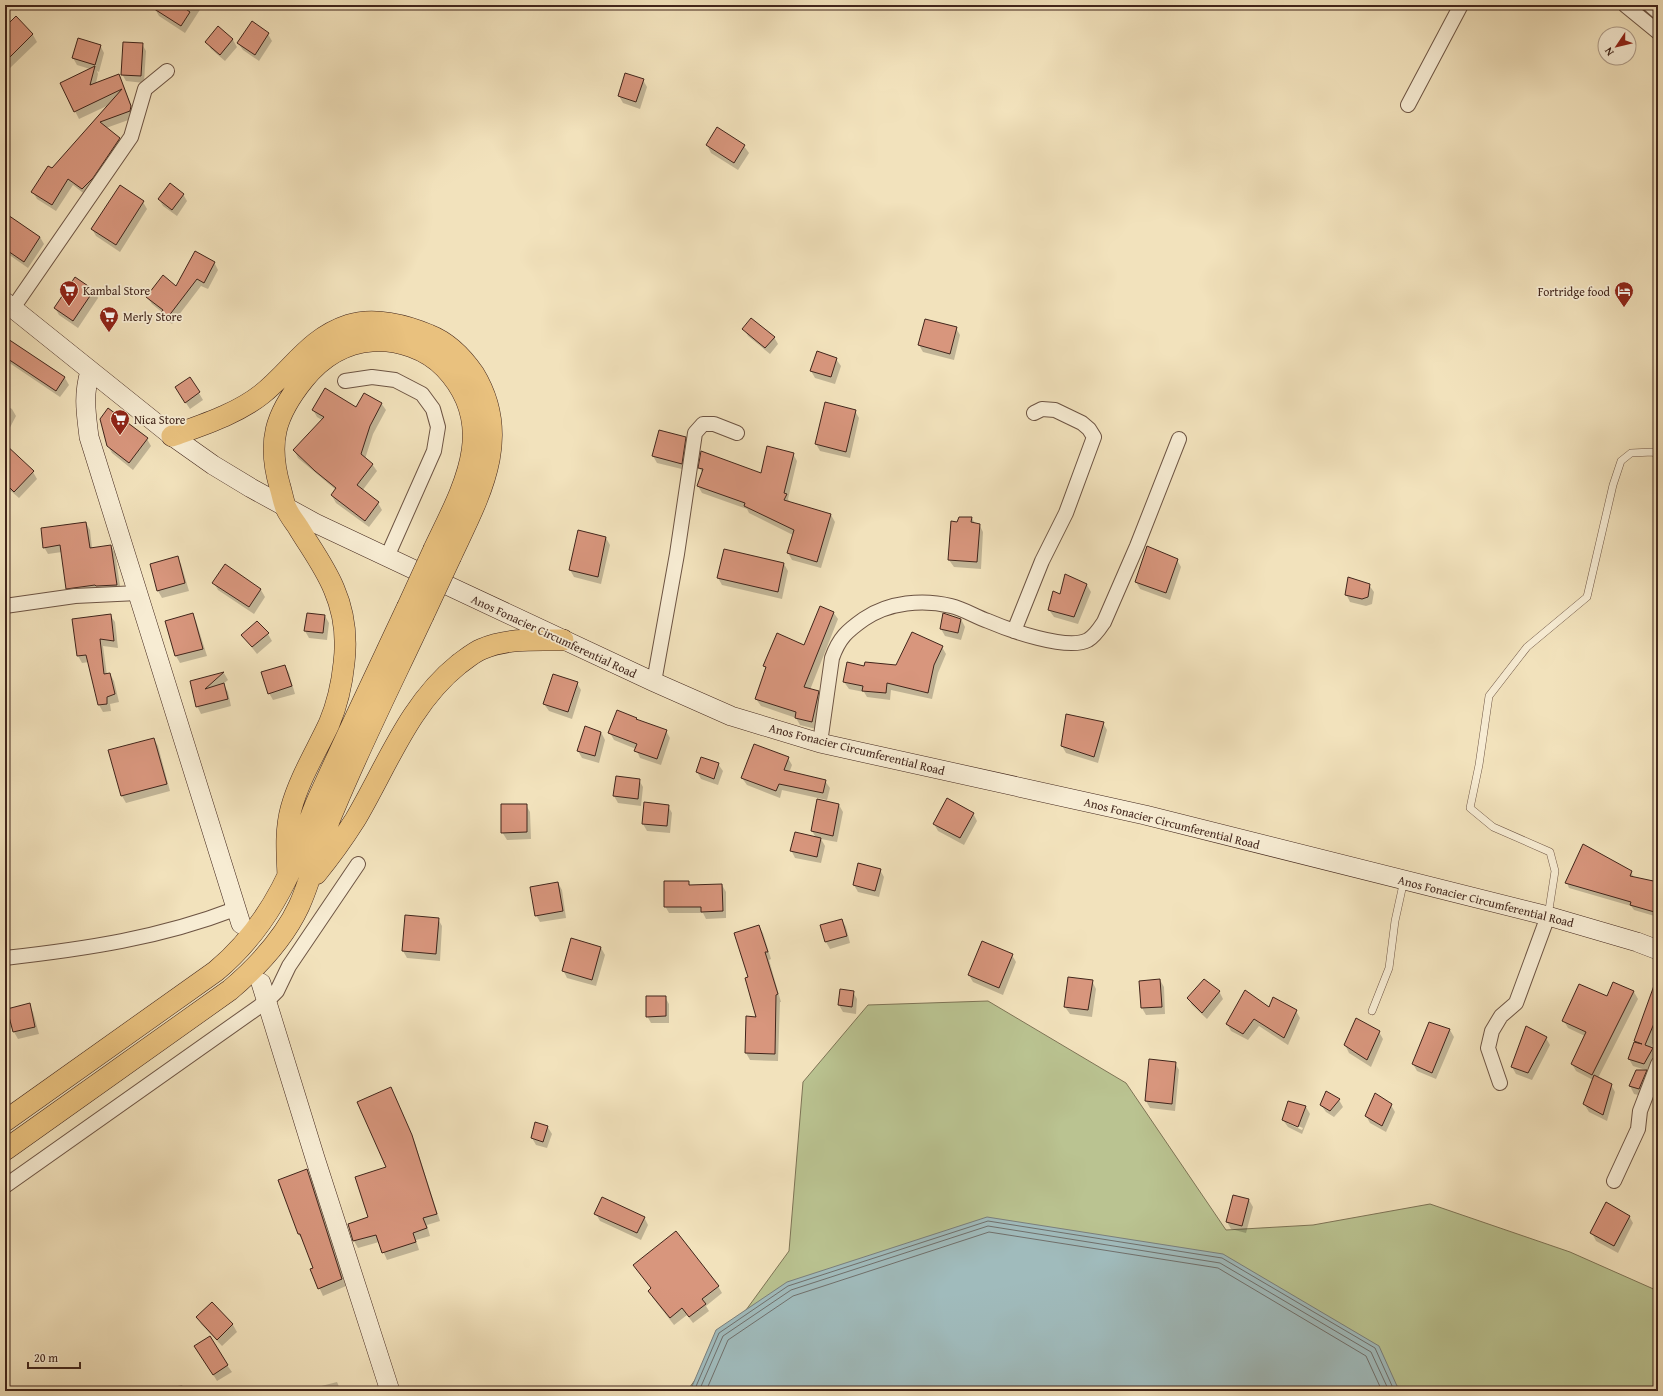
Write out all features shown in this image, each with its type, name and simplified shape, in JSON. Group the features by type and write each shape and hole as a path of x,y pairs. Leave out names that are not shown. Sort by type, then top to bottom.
{"main road":[{"name":"Anos Fonacier Circumferential Road","path":"9,305 90,372 172,436 213,464 286,508 563,640 731,716 820,743 1146,815 1548,916 1637,942 1658,950"},
{"path":"5,1150 243,979 271,949 285,930 299,906 334,808 415,612 442,552 472,456 474,434 472,414 466,396 456,380 443,366 428,354 409,346 389,341 355,343 338,350 320,361 300,370 246,405 172,436"},
{"path":"288,876 287,835 290,810 301,779 329,724 335,706 344,664 345,638 342,613 334,588 286,508 277,477 273,441 276,427 283,410 294,392 300,370"},
{"path":"90,372 86,386 84,405 89,437 238,917"},
{"path":"5,1121 216,971 227,962 253,934 288,876 317,800 415,612"},
{"path":"307,884 324,864 354,820 418,708 450,671 480,649 499,643 563,640"},
{"path":"261,983 315,1158 390,1391"}],"street":[{"path":"1408,105 1461,5"},
{"path":"1625,5 1658,32"},
{"path":"1650,5 1658,12"},
{"path":"9,305 131,137 145,89 167,71"},
{"path":"345,381 372,377 395,380 422,394 433,409 438,427 432,457 387,557"},
{"path":"1014,631 1042,561 1066,513 1094,437 1090,429 1082,423 1055,410 1042,409 1034,413"},
{"path":"654,682 677,554 695,433 703,424 714,424 737,433"},
{"path":"820,743 832,658 836,647 843,635 869,616 886,608 928,602 953,606 1014,631 1049,641 1073,643 1087,640 1098,631 1104,622 1137,546 1179,439"},
{"path":"5,606 75,596 138,593"},
{"path":"5,1186 267,1001 277,991 289,966 358,864"},
{"path":"1500,1083 1488,1048 1492,1031 1501,1016 1516,1003 1548,916"},
{"path":"5,958 87,949 163,933 209,920 238,917"},
{"path":"1614,1181 1638,1129 1640,1111 1658,1064"}],"lane":[{"path":"1548,916 1554,872 1550,852 1492,827 1470,808 1479,764 1489,696 1527,647 1587,597 1612,485 1621,461 1631,453 1653,452 1658,455"},
{"path":"1372,1011 1389,968 1395,921 1404,880"}],"green space":[{"path":"988,1001 1126,1083 1226,1230 1313,1225 1430,1204 1570,1252 1658,1291 1658,1391 687,1391 789,1251 803,1082 868,1005"}],"water":[{"path":"987,1217 1223,1254 1379,1346 1397,1386 1405,1391 690,1391 716,1330 787,1282"}],"building":[{"path":"148,5 180,5 190,12 181,26"},
{"path":"16,16 33,34 5,62 5,27"},
{"path":"252,21 269,33 255,55 237,43"},
{"path":"218,26 233,39 220,55 205,42"},
{"path":"78,38 101,45 95,65 72,58"},
{"path":"123,42 143,43 141,76 121,75"},
{"path":"95,66 90,85 119,74 131,106 130,111 100,122 120,138 93,178 82,189 68,179 52,205 31,192 48,166 52,168 122,89 74,112 60,83"},
{"path":"625,73 644,79 636,102 618,96"},
{"path":"717,127 745,145 734,163 706,145"},
{"path":"170,183 184,194 172,210 158,199"},
{"path":"120,185 144,201 116,245 91,229"},
{"path":"5,213 40,237 24,262 5,249"},
{"path":"195,251 215,262 204,283 197,279 168,317 161,313 163,310 146,297 163,275 176,286"},
{"path":"75,277 94,290 73,321 54,308"},
{"path":"751,318 775,337 765,348 742,329"},
{"path":"925,319 957,327 950,354 918,345"},
{"path":"5,337 65,377 56,391 5,357"},
{"path":"817,351 837,358 831,377 810,371"},
{"path":"190,377 200,392 185,403 175,387"},
{"path":"325,388 356,407 364,393 382,403 370,426 361,454 373,464 357,485 379,502 365,521 331,495 336,488 293,450 324,417 312,410"},
{"path":"825,402 856,410 846,452 815,444"},
{"path":"108,408 148,438 129,463 107,446 100,419"},
{"path":"659,430 686,437 682,464 652,456"},
{"path":"5,444 34,471 14,492 5,483"},
{"path":"767,446 794,453 784,493 787,494 784,500 831,514 817,562 787,553 794,530 744,506 745,503 697,486 703,469 698,468 701,451 761,473"},
{"path":"959,517 972,517 971,522 980,524 977,562 948,560 951,521 957,522"},
{"path":"86,522 90,548 111,545 117,585 95,585 66,589 60,545 43,548 41,528"},
{"path":"578,530 606,537 598,577 569,570"},
{"path":"1147,546 1178,559 1166,593 1135,582"},
{"path":"724,549 784,563 778,592 717,578"},
{"path":"178,556 185,583 157,591 150,564"},
{"path":"225,564 261,589 249,607 212,583"},
{"path":"1065,574 1087,584 1074,617 1048,610 1053,591 1060,594"},
{"path":"1348,577 1370,584 1368,597 1362,599 1345,595"},
{"path":"820,606 834,612 804,687 819,691 812,722 795,718 796,712 755,699 766,667 763,666 777,633 804,645"},
{"path":"193,613 203,649 175,656 165,621"},
{"path":"307,613 325,615 323,633 304,631"},
{"path":"943,613 961,619 958,633 940,629"},
{"path":"111,614 114,641 100,639 104,674 110,673 115,694 107,697 107,704 98,705 86,655 77,656 72,619"},
{"path":"257,621 269,633 252,647 241,635"},
{"path":"912,632 943,646 934,665 928,693 887,683 886,693 862,691 863,686 843,682 847,662 864,666 865,662 896,665"},
{"path":"285,665 292,686 268,694 261,672"},
{"path":"224,672 205,689 224,683 228,699 196,707 190,681"},
{"path":"553,674 578,682 568,712 543,704"},
{"path":"617,710 637,718 636,719 667,730 657,759 634,751 637,744 608,733"},
{"path":"1066,714 1104,722 1094,757 1061,746"},
{"path":"585,726 601,732 595,756 577,751"},
{"path":"154,738 167,784 121,796 108,750"},
{"path":"754,744 789,757 784,770 826,780 823,793 779,784 776,791 741,778"},
{"path":"701,757 719,763 714,779 696,772"},
{"path":"616,776 640,779 638,799 613,796"},
{"path":"947,798 974,813 960,838 933,824"},
{"path":"817,799 839,804 833,836 811,831"},
{"path":"644,802 669,805 667,826 642,824"},
{"path":"501,804 527,804 527,832 501,833"},
{"path":"795,832 821,838 817,857 790,851"},
{"path":"1583,844 1632,871 1630,876 1658,882 1658,913 1630,905 1631,902 1565,883"},
{"path":"858,863 881,869 875,891 853,885"},
{"path":"664,881 689,881 689,885 722,884 723,911 701,912 701,907 664,907"},
{"path":"558,882 563,911 535,916 530,887"},
{"path":"405,915 439,918 436,954 402,951"},
{"path":"842,919 847,936 825,942 820,925"},
{"path":"759,925 768,952 765,952 778,994 776,995 775,1054 745,1053 746,1016 756,1017 745,978 748,977 734,933"},
{"path":"571,938 601,947 592,980 562,971"},
{"path":"982,941 1013,954 999,988 968,975"},
{"path":"1068,977 1093,980 1088,1010 1064,1007"},
{"path":"1160,979 1162,1007 1141,1008 1139,981"},
{"path":"1204,979 1220,991 1202,1013 1187,998"},
{"path":"1656,980 1658,981 1658,1014 1645,1045 1653,1048 1644,1064 1628,1059 1634,1042 1642,1044 1634,1041"},
{"path":"1613,982 1634,991 1592,1075 1571,1064 1586,1032 1562,1021 1579,984 1607,996"},
{"path":"840,989 854,991 852,1007 838,1005"},
{"path":"1245,990 1269,1007 1273,997 1297,1010 1284,1038 1254,1019 1243,1034 1226,1024"},
{"path":"646,996 666,996 666,1016 646,1017"},
{"path":"30,1003 35,1027 13,1032 7,1009"},
{"path":"1356,1018 1380,1031 1367,1060 1344,1045"},
{"path":"1429,1022 1450,1029 1432,1073 1412,1064"},
{"path":"1526,1026 1547,1037 1528,1073 1511,1067"},
{"path":"1149,1059 1176,1062 1172,1104 1145,1101"},
{"path":"1636,1070 1647,1070 1639,1089 1629,1086"},
{"path":"1594,1075 1612,1084 1603,1115 1583,1104"},
{"path":"391,1087 412,1135 437,1214 423,1218 427,1228 413,1233 416,1242 382,1253 376,1235 353,1241 348,1224 368,1217 355,1177 386,1167 357,1102"},
{"path":"1326,1091 1340,1099 1330,1111 1320,1105"},
{"path":"1375,1093 1392,1104 1382,1126 1365,1116"},
{"path":"1288,1101 1306,1106 1298,1127 1282,1120"},
{"path":"535,1122 548,1126 543,1142 531,1138"},
{"path":"307,1169 342,1279 318,1289 310,1269 313,1268 300,1234 298,1234 278,1180"},
{"path":"1233,1195 1249,1199 1242,1226 1226,1222"},
{"path":"602,1197 645,1217 637,1233 594,1214"},
{"path":"1606,1202 1630,1216 1614,1246 1590,1233"},
{"path":"676,1231 719,1286 702,1299 706,1304 689,1317 682,1308 670,1318 648,1291 651,1288 633,1265"},
{"path":"212,1302 233,1324 217,1340 196,1317"},
{"path":"210,1336 228,1365 213,1375 194,1346"}],"place":[{"name":"Kambal Store","path":"69,307"},
{"name":"Fortridge food","path":"1624,308"},
{"name":"Merly Store","path":"109,333"},
{"name":"Nica Store","path":"120,436"}]}
